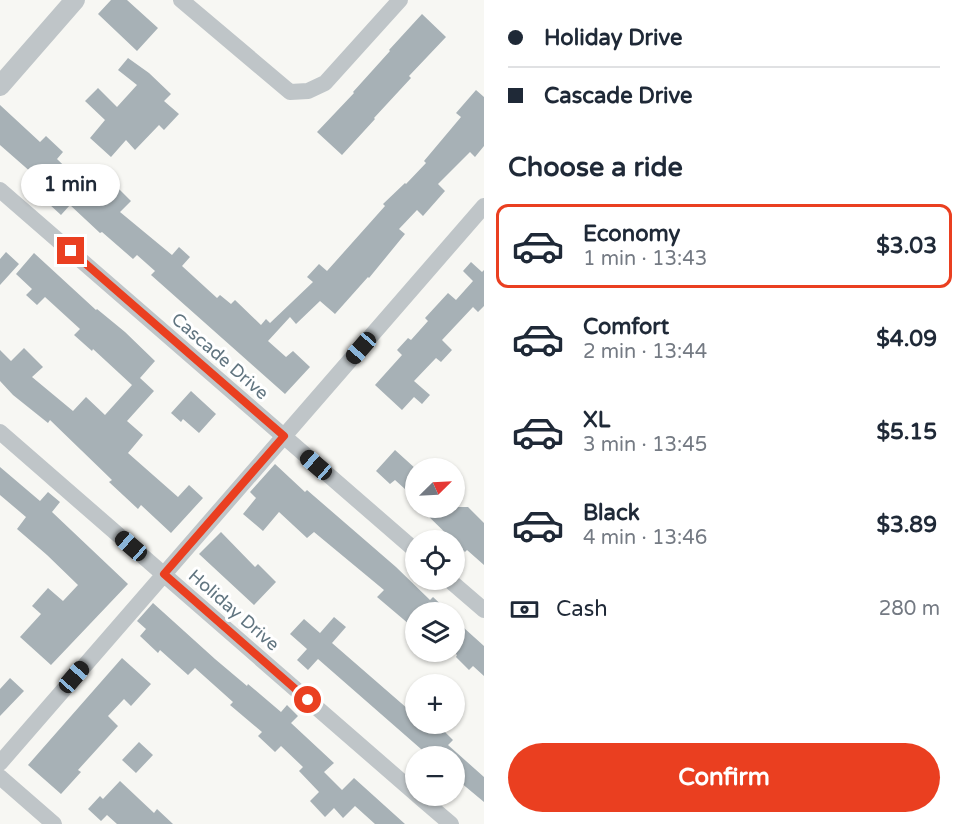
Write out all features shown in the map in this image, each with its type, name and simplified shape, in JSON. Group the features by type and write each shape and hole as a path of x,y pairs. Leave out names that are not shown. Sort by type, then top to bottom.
{"street":[{"path":"0,86 75,0"},
{"path":"182,0 290,92 308,90 325,83 400,0"},
{"name":"Cascade Drive","path":"0,190 405,541"},
{"path":"0,763 484,206"},
{"name":"Holiday Drive","path":"0,432 405,784"},
{"path":"461,590 484,610"},
{"path":"0,777 54,824"},
{"name":"Holiday Drive","path":"430,806 451,824"}],"building":[{"path":"111,0 127,0 158,28 137,51 98,14"},
{"path":"422,14 446,37 409,76 411,78 342,155 317,132"},
{"path":"128,58 149,73 171,94 164,101 179,114 164,130 159,125 135,150 126,140 111,157 90,138 105,120 85,101 98,88 117,107 137,85 118,70"},
{"path":"476,90 484,97 484,146 475,157 470,152 438,184 445,191 423,216 417,210 399,229 405,234 369,278 335,314 320,301 296,324 290,317 268,341 286,357 293,351 310,367 285,394 151,275 155,271 137,255 133,259 70,205 61,215 49,204 57,195 0,145 0,105 40,142 46,136 63,152 57,159 89,190 93,185 109,200 119,189 131,201 120,212 172,255 179,247 190,257 182,266 217,298 220,295 231,304 235,300 261,325 266,319 270,323 313,282 307,277 319,264 327,271 385,206 383,204 426,163 424,161 461,117 456,113"},
{"path":"6,252 19,264 0,285 0,259"},
{"path":"34,253 155,361 140,378 154,391 127,421 143,435 128,453 178,497 189,485 203,498 171,533 141,505 138,509 109,482 112,480 50,420 48,423 13,395 0,381 0,350 11,361 24,348 43,367 32,377 73,411 86,397 105,415 132,385 93,349 92,351 74,335 80,329 45,297 37,305 26,295 32,289 16,274"},
{"path":"471,262 482,272 484,270 484,306 478,312 473,307 442,340 452,350 441,362 436,358 414,381 430,395 422,404 414,397 402,410 375,385 402,355 397,350 408,338 411,340 428,321 425,318 448,293 456,300 473,281 463,271"},
{"path":"191,391 216,414 199,433 183,419 181,422 171,413"},
{"path":"395,450 405,459 405,489 395,480 390,484 376,471"},
{"path":"275,464 305,492 307,490 396,567 405,576 405,590 420,590 430,600 433,597 438,602 405,602 405,621 377,597 384,590 314,532 307,538 279,512 263,531 243,514 256,498 250,492"},
{"path":"0,467 40,501 48,492 60,502 52,512 128,584 51,665 20,637 41,614 32,606 48,588 63,601 78,585 17,529 26,517 0,495"},
{"path":"465,507 468,507 484,523 484,565 467,550 465,552 465,530 443,530 430,518 465,518"},
{"path":"221,532 255,567 258,564 276,582 254,605 199,554"},
{"path":"153,603 215,659 281,712 287,705 298,716 291,723 334,763 324,772 342,790 354,778 405,824 375,824 355,806 343,818 334,808 325,817 310,801 319,792 299,771 303,767 281,746 275,752 258,736 262,732 230,705 233,702 195,668 188,675 160,650 158,653 140,636 146,629 137,621"},
{"path":"334,617 346,627 332,643 405,706 405,734 447,734 453,740 449,746 418,746 318,659 308,670 297,660 307,649 290,634 304,619 320,633"},
{"path":"465,629 484,646 484,676 473,666 469,670 461,662 465,662"},
{"path":"122,658 151,684 131,706 124,699 108,716 118,726 78,770 81,772 61,794 28,765"},
{"path":"10,678 24,691 0,716 0,689"},
{"path":"139,742 153,755 136,773 122,760"},
{"path":"465,760 484,777 484,802 465,786"},
{"path":"120,781 154,813 157,809 173,824 117,824 107,815 101,821 88,809 100,796 103,799"}],"route":[{"path":"71,251 284,436 164,574 308,700"}]}
